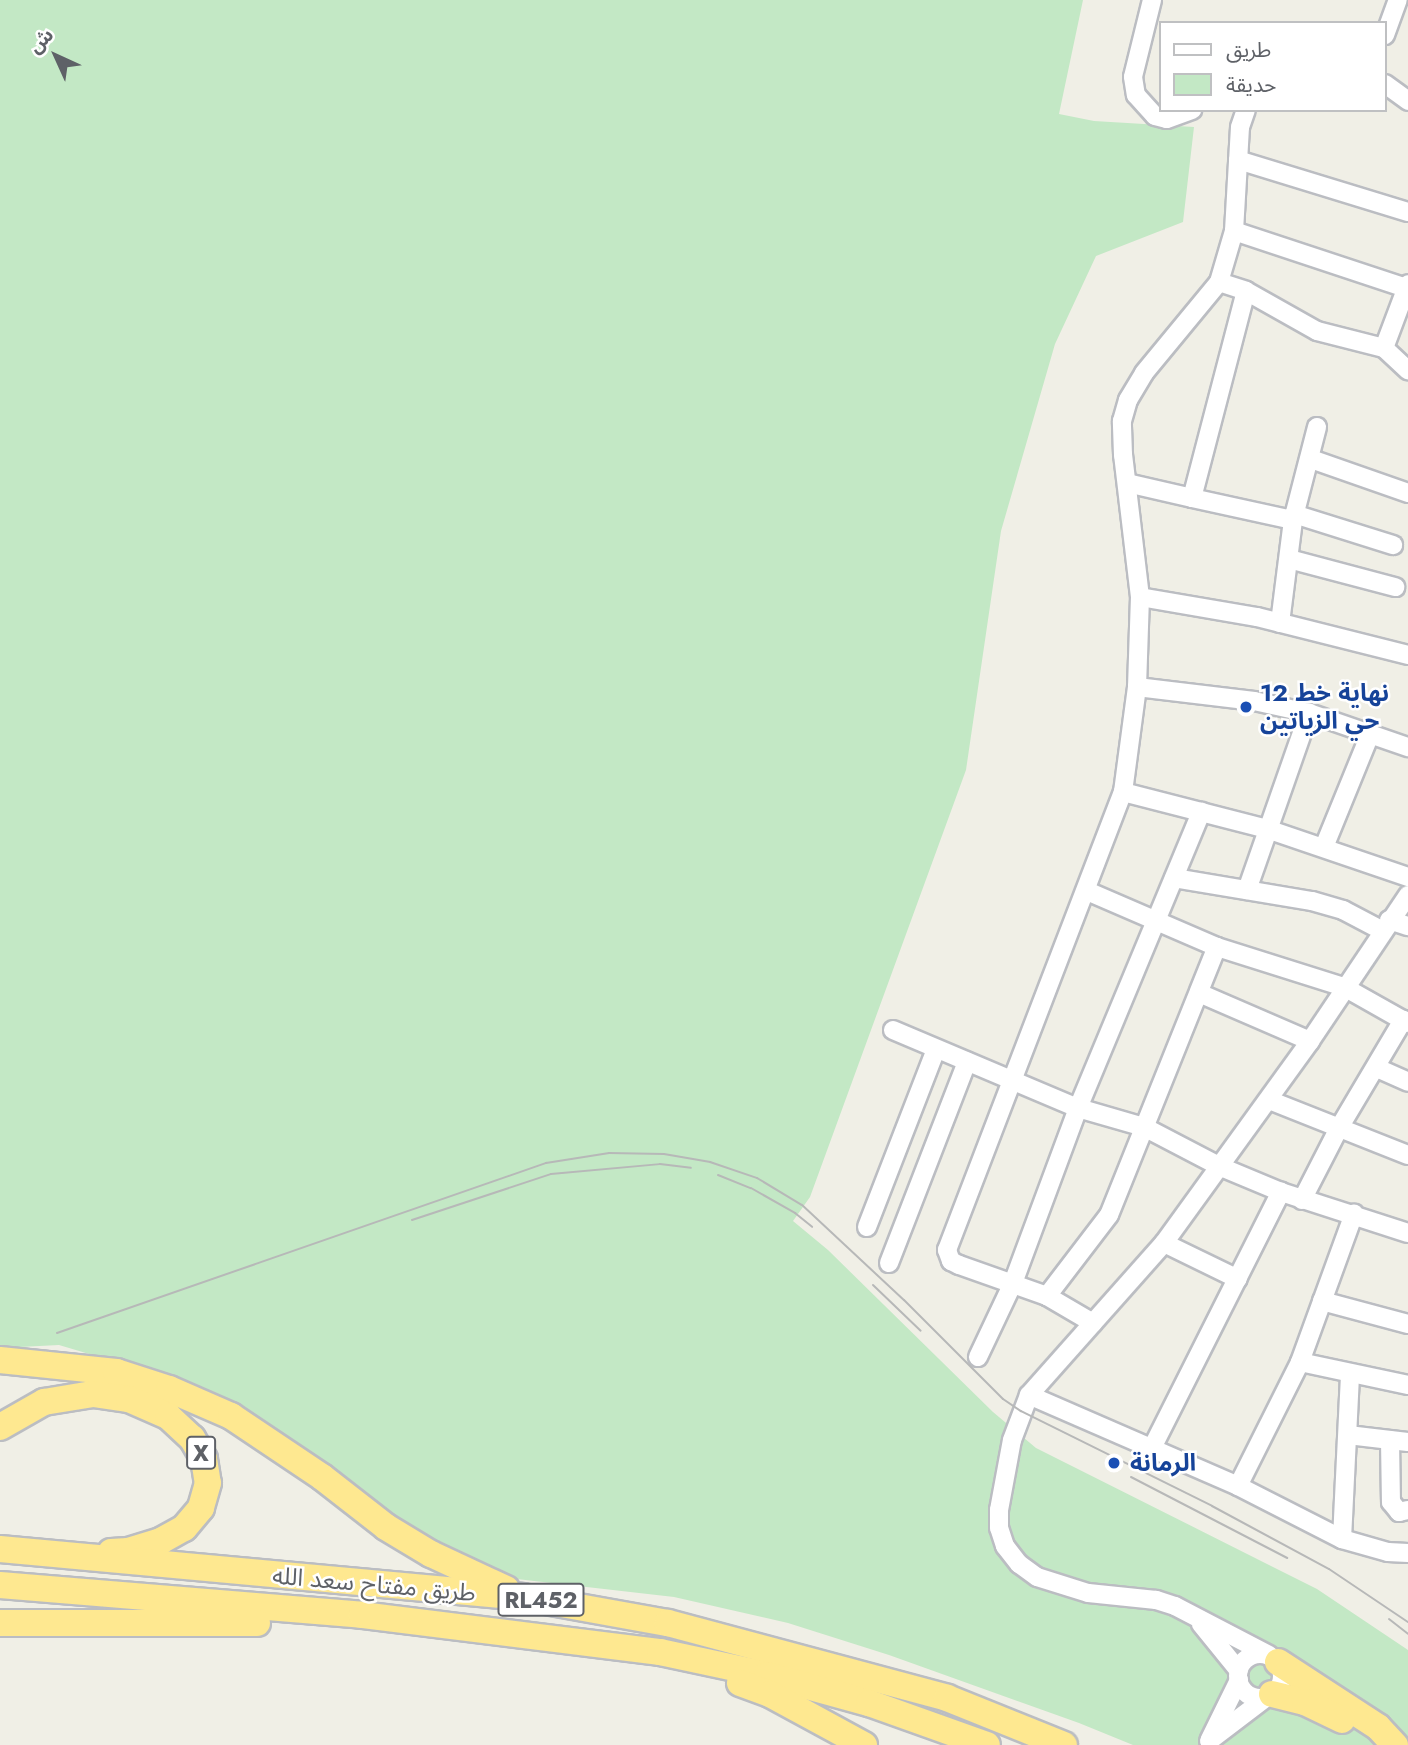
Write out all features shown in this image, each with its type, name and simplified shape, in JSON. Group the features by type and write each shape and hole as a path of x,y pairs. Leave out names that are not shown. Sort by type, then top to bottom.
{"highway":[{"path":"0,1360 116,1372 169,1389 231,1416 323,1476 386,1527 430,1554 523,1597"},
{"name":"X","path":"0,1427 44,1402 93,1394 129,1399 168,1416 192,1438 204,1459 208,1483 201,1508 184,1528 161,1541 128,1551 43,1555"},
{"name":"طريق مفتاح سعد الله","path":"0,1549 523,1597 668,1623 947,1698 1064,1745"},
{"name":"طريق مفتاح سعد الله","path":"0,1585 362,1615 660,1653 767,1675 856,1700 987,1745"},
{"path":"0,1623 271,1623 362,1615"},
{"path":"660,1653 770,1694 864,1745"},
{"path":"1274,1659 1378,1727 1395,1745"},
{"path":"1270,1696 1305,1702 1331,1713 1373,1745"}],"street":[{"path":"1152,0 1132,77 1136,95 1155,116 1167,119 1186,112"},
{"path":"1387,30 1398,0"},
{"path":"1387,85 1408,101"},
{"path":"1093,1323 1047,1296 951,1261 947,1250 1123,792 1136,687 1140,597 1122,421 1128,400 1144,373 1204,304 1219,282 1234,231 1240,127 1245,112"},
{"path":"1238,160 1408,212"},
{"path":"1234,231 1406,294 1384,348"},
{"path":"1219,282 1246,291 1317,331 1384,348 1408,370"},
{"path":"1192,498 1246,291"},
{"path":"1280,623 1293,517 1311,459 1317,427"},
{"path":"1311,459 1408,493"},
{"path":"1127,483 1293,517 1393,545"},
{"path":"1289,559 1395,587"},
{"path":"1140,597 1280,623 1408,655"},
{"path":"1136,687 1254,701 1309,713 1408,747"},
{"path":"1248,890 1309,713"},
{"path":"1324,847 1370,734"},
{"path":"1123,792 1267,829 1408,877"},
{"path":"978,1357 1013,1283 1078,1108 1201,813"},
{"path":"1174,878 1312,901 1385,925 1408,926"},
{"path":"1087,891 1217,947 1344,987 1405,1021 1339,1128 1302,1200"},
{"path":"1208,1743 1270,1696 1282,1681 1274,1659 1194,1616 1156,1600 1088,1593 1037,1577 1019,1564 1005,1546 999,1528 999,1510 1012,1440 1029,1395 1164,1243 1269,1100 1385,925 1408,895"},
{"path":"1047,1296 1110,1214 1217,947"},
{"path":"1199,993 1310,1041"},
{"path":"893,1030 1078,1108 1144,1127 1221,1167 1281,1192 1408,1233"},
{"path":"867,1227 936,1049"},
{"path":"889,1263 967,1062"},
{"path":"1377,1069 1408,1082"},
{"path":"1269,1100 1408,1155"},
{"path":"1152,1448 1281,1192"},
{"path":"1238,1486 1300,1362 1354,1214"},
{"path":"1164,1243 1238,1279"},
{"path":"1322,1301 1408,1324"},
{"path":"1300,1362 1408,1385"},
{"path":"1342,1539 1350,1374"},
{"path":"1029,1395 1238,1486 1342,1539 1388,1552 1408,1553"},
{"path":"1348,1435 1399,1441 1391,1502 1399,1512 1408,1510"},
{"path":"1194,1616 1239,1676 1248,1694 1270,1696"},
{"path":"1208,1743 1246,1658 1258,1654 1274,1659"}],"green space":[{"path":"0,0 1083,0 1059,114 1094,121 1194,127 1183,222 1096,256 1055,344 1001,531 966,770 810,1197 793,1221 828,1250 993,1412 1036,1448 1317,1589 1408,1650 1408,1745 1133,1745 889,1655 788,1623 674,1597 507,1578 396,1528 116,1362 59,1345 0,1348"}],"tram line":[{"path":"57,1333 546,1163 609,1153 664,1154 710,1162 757,1178 802,1205 904,1300 1003,1399 1021,1411 1212,1506 1329,1569 1408,1622"},
{"path":"412,1220 551,1174 660,1164 691,1168"},
{"path":"718,1175 751,1188 795,1213 812,1227"},
{"path":"873,1285 921,1331"},
{"path":"1131,1477 1287,1558"},
{"path":"1389,1619 1408,1634"}],"place":[{"name":"نهاية خط 12 حي الزياتين","path":"1246,707"},
{"name":"الرمانة","path":"1114,1463"}]}
